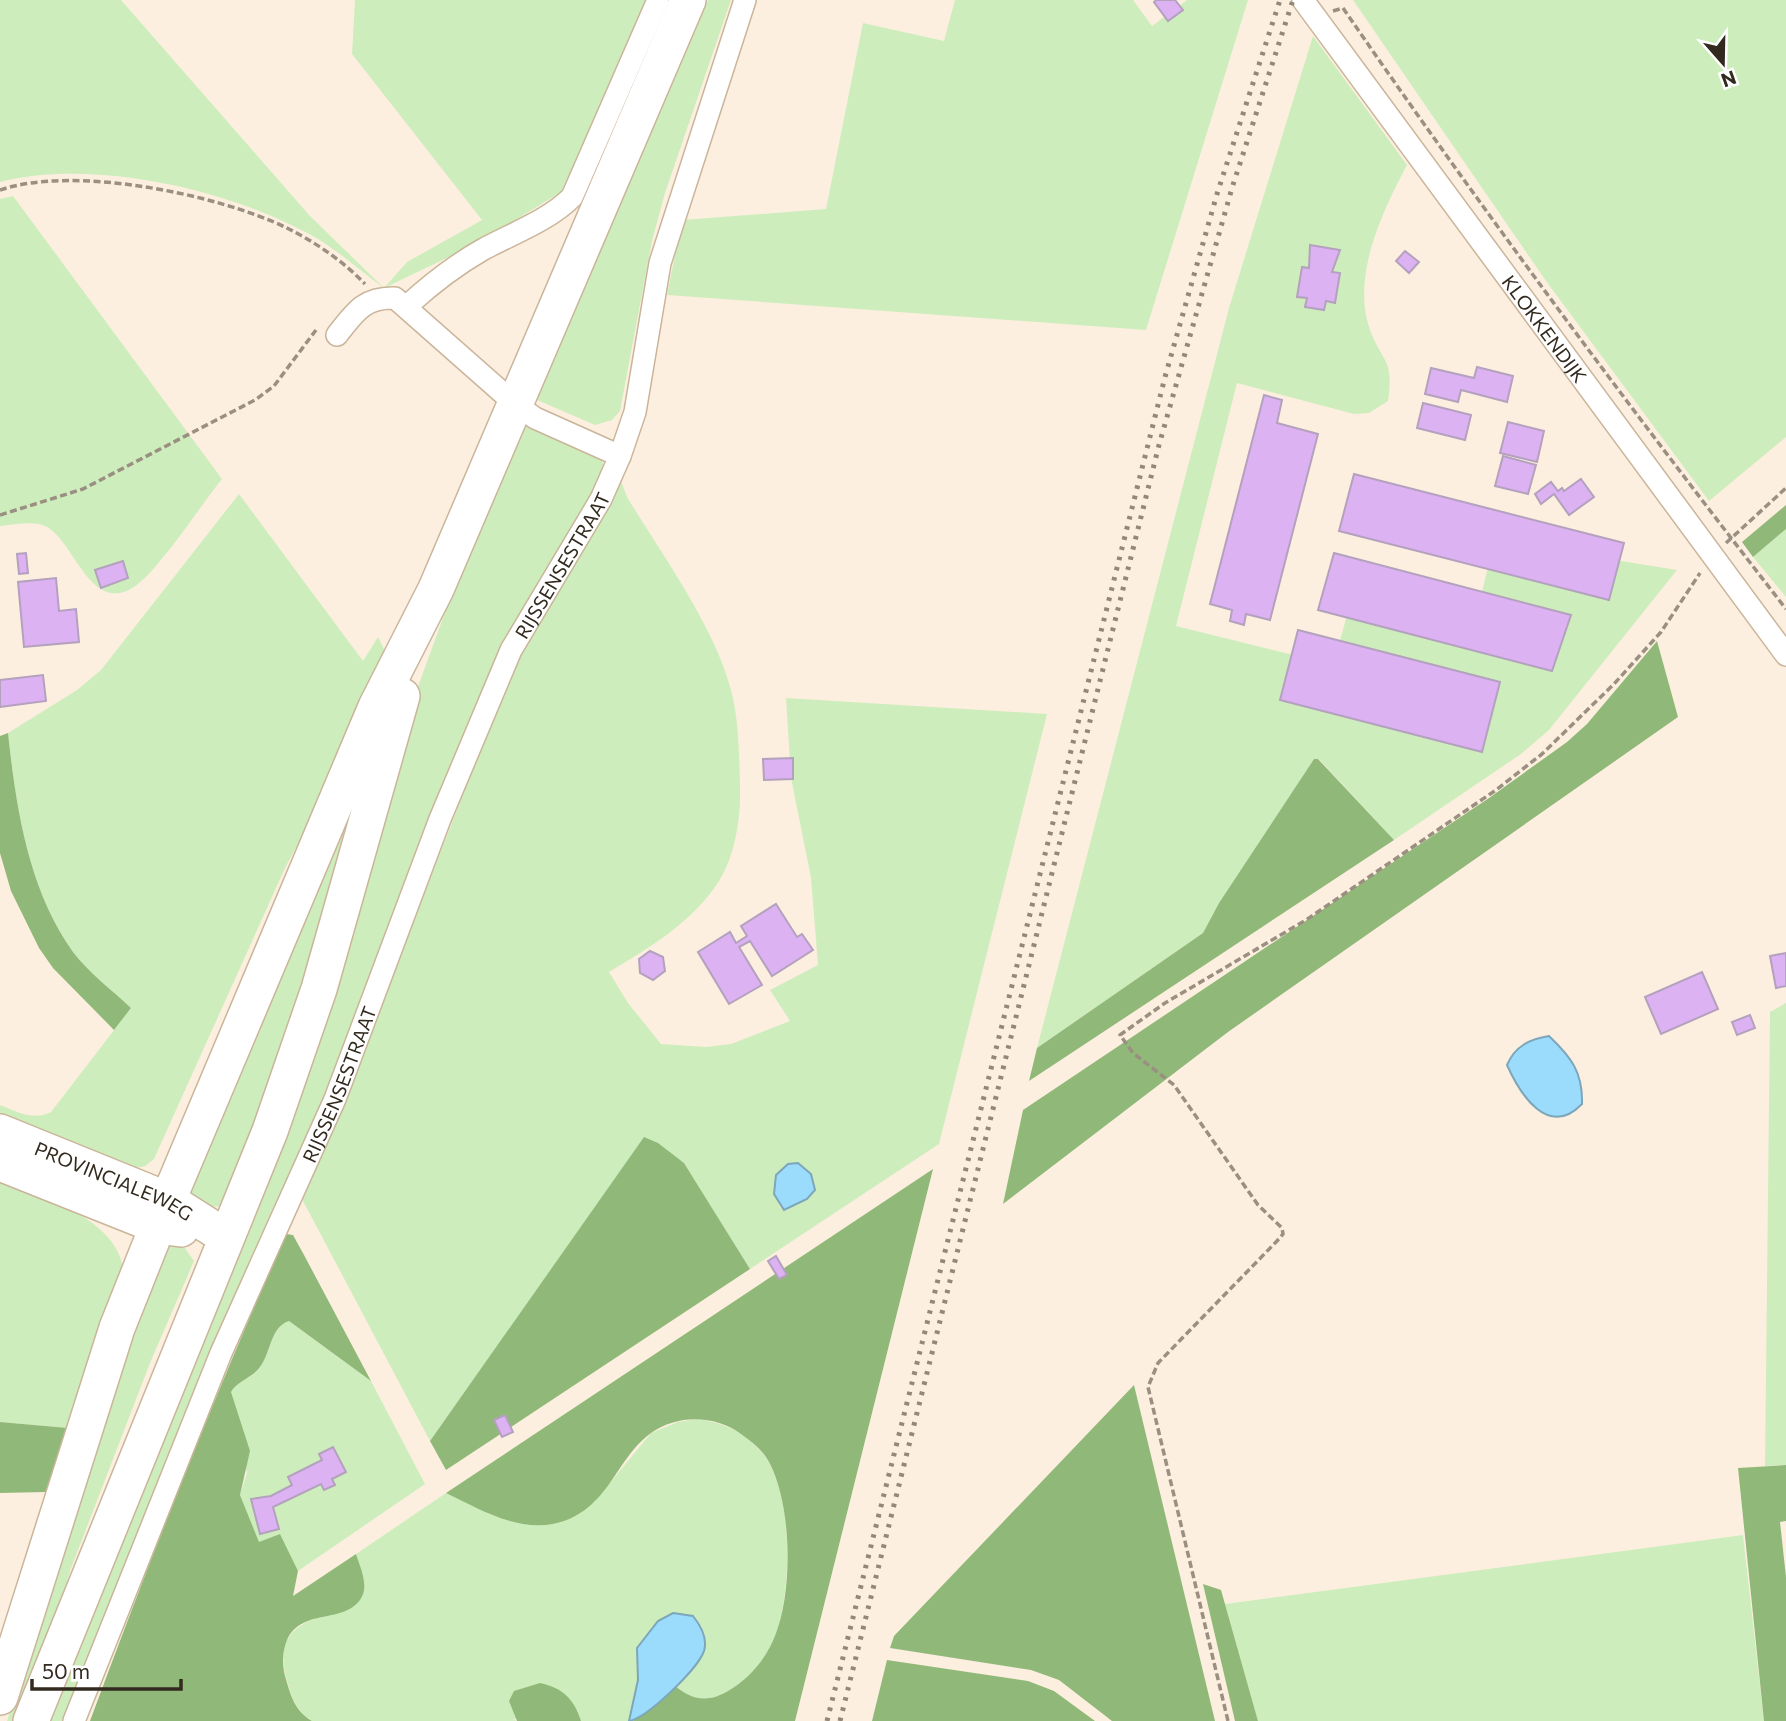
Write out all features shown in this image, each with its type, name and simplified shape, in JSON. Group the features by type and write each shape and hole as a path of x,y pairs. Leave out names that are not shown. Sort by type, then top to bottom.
{"main road":[{"path":"0,1697 117,1328 163,1213 376,707 436,589 688,0"},
{"path":"31,1721 270,1131 319,989 390,735 436,589"},
{"name":"PROVINCIALEWEG","path":"0,1132 163,1213"},
{"name":"PROVINCIALEWEG","path":"0,1163 163,1213"},
{"path":"163,1213 226,1237"}],"street":[{"path":"407,306 435,281 467,259 556,210 572,197 658,0"},
{"name":"RIJSSENSESTRAAT","path":"74,1721 221,1353 335,1099 440,819 511,650 601,499 620,456 635,412 660,263 746,0"},
{"name":"KLOKKENDIJK","path":"1303,0 1711,557 1786,655"},
{"path":"330,329 361,305 379,298 396,298 514,403 535,418 620,456"}],"path":[{"path":"1320,20 1338,8 1343,8 1422,124 1786,609"},
{"path":"0,190 40,181 82,181 135,186 229,206 287,228 326,251 379,298"},
{"path":"0,514 83,489 255,401 274,386 330,329"},
{"path":"1228,1721 1148,1387 1158,1363 1283,1234 1282,1228 1258,1205 1174,1085 1133,1053 1120,1035 1165,1003 1306,920 1514,776 1577,722 1661,632 1711,557 1786,488"}],"green space":[{"path":"0,0 121,0 310,216 384,288 311,235 240,204 200,192 117,176 36,176 0,182"},
{"path":"355,0 652,0 561,192 476,244 384,288 407,262 482,220 352,54"},
{"path":"708,0 731,0 665,193 652,241 620,411 612,420 595,425 537,400 533,394"},
{"path":"955,0 1133,0 1152,26 1187,0 1248,0 1146,330 667,295 682,220 826,209 863,23 944,41"},
{"path":"1353,0 1786,0 1786,437 1709,501 1546,281"},
{"path":"1313,36 1407,165 1379,224 1364,288 1365,310 1370,330 1386,362 1390,377 1388,401 1369,413 1354,414 1237,383 1176,626 1333,665 1348,612 1470,641 1488,567 1615,560 1677,570 1549,730 1521,754 1394,840 1319,759 1314,759 1219,903 1203,933 1037,1048 1229,308"},
{"path":"13,196 222,479 155,567 134,587 119,593 106,592 95,585 57,535 47,527 30,523 0,526 0,199"},
{"path":"521,424 600,454 605,470 443,792 292,1180 66,1721 42,1721 460,571"},
{"path":"621,481 627,497 687,592 714,644 732,694 738,739 738,822 730,859 719,881 683,921 655,943 609,972 628,1003 661,1044 706,1047 731,1044 790,1021 770,990 818,965 811,878 791,778 786,698 1047,714 939,1144 750,1269 684,1163 644,1138 430,1441 302,1199 330,1136 506,684 532,633","holes":["798,1163 781,1208 774,1194 776,1175 788,1164"]},
{"path":"239,494 363,661 378,637 388,657 335,774 285,868 154,1159 145,1166 133,1169 0,1116 0,1105 32,1116 51,1112 131,1008 79,960 45,902 20,818 8,733 77,690 101,670"},
{"path":"1786,505 1786,529 1753,557 1742,542"},
{"path":"1786,529 1786,597 1753,557"},
{"path":"1657,641 1678,717 1228,1032 1003,1204 1023,1110 1489,798 1567,742 1587,724"},
{"path":"379,721 284,1068 222,1206 211,1207 193,1196 189,1184"},
{"path":"8,733 20,818 45,902 79,960 131,1008 114,1030 53,968 39,948 11,891 0,853 0,736"},
{"path":"1314,759 1318,759 1394,840 1029,1081 1037,1048 1203,933 1219,903"},
{"path":"1786,1003 1786,1465 1765,1466 1770,1012"},
{"path":"644,1137 658,1143 684,1163 750,1269 446,1470 430,1441"},
{"path":"933,1169 795,1721 633,1721 675,1686 700,1698 714,1697 728,1691 750,1674 762,1660 775,1636 785,1597 788,1550 783,1503 770,1464 764,1455 749,1440 720,1423 684,1420 673,1422 651,1433 628,1456 610,1483 589,1507 557,1523 528,1525 514,1522 446,1493"},
{"path":"0,1181 55,1202 92,1223 107,1236 117,1251 123,1268 68,1428 0,1422"},
{"path":"286,1234 293,1235 371,1381 289,1321 283,1324 274,1335 260,1367 231,1392 250,1451 240,1495 259,1542 280,1534 298,1571 293,1596 356,1554 363,1577 363,1595 343,1612 302,1624 287,1640 283,1662 291,1696 297,1707 312,1721 90,1721 184,1476"},
{"path":"163,1244 182,1244 194,1261 150,1363 70,1571 27,1721 7,1721"},
{"path":"289,1321 371,1381 425,1484 298,1571 280,1535 259,1543 240,1495 247,1473 231,1392 260,1367 274,1334"},
{"path":"1134,1385 1215,1721 1112,1721 1059,1680 1031,1670 890,1648 894,1636"},
{"path":"697,1419 730,1428 745,1436 758,1448 770,1465 779,1486 784,1511 787,1566 785,1592 776,1635 757,1667 736,1686 707,1699 688,1695 675,1686 694,1669 637,1648 638,1680 629,1721 581,1721 577,1710 514,1719 517,1721 312,1721 298,1709 287,1681 283,1660 285,1645 292,1633 303,1624 362,1598 364,1585 356,1554 446,1493 487,1513 517,1523 540,1525 594,1502 651,1433 678,1422"},
{"path":"0,1422 68,1428 46,1492 0,1493"},
{"path":"1786,1465 1786,1521 1780,1522 1786,1577 1786,1721 1764,1721 1738,1468"},
{"path":"1743,1535 1764,1721 1258,1721 1225,1604"},
{"path":"1203,1584 1221,1590 1258,1721 1235,1721"},
{"path":"887,1660 1028,1681 1054,1691 1095,1721 872,1721"},
{"path":"540,1683 561,1691 575,1706 581,1721 517,1721 509,1701 514,1691"}],"water":[{"path":"1549,1036 1574,1066 1582,1093 1582,1104 1570,1114 1558,1117 1547,1115 1527,1099 1507,1065 1514,1053 1524,1044"},
{"path":"798,1163 811,1174 815,1190 807,1199 784,1210 774,1194 776,1175 788,1164"},
{"path":"673,1613 693,1616 703,1632 704,1651 671,1692 629,1721 638,1680 637,1648 658,1621"}],"building":[{"path":"1175,0 1183,10 1168,21 1154,2"},
{"path":"1310,245 1340,250 1332,272 1340,273 1335,303 1326,301 1324,310 1305,307 1307,298 1297,297 1302,267 1309,268"},
{"path":"1405,251 1419,262 1409,273 1396,261"},
{"path":"1477,367 1513,376 1507,402 1461,390 1458,402 1425,394 1431,368 1474,378"},
{"path":"1264,395 1282,400 1277,423 1318,434 1270,620 1246,614 1244,625 1230,621 1232,610 1210,604"},
{"path":"1423,403 1471,415 1465,440 1417,428"},
{"path":"1508,422 1544,431 1537,462 1500,453"},
{"path":"1503,456 1536,465 1528,494 1495,486"},
{"path":"1354,474 1624,543 1609,600 1339,531"},
{"path":"1581,479 1594,497 1569,515 1554,494 1541,504 1535,494 1551,482 1558,491 1562,488 1564,491"},
{"path":"26,553 28,573 19,574 17,554"},
{"path":"1334,553 1571,615 1552,671 1318,610"},
{"path":"123,561 128,578 101,588 95,570"},
{"path":"56,578 59,611 76,609 79,642 24,647 18,582"},
{"path":"1298,630 1500,682 1482,752 1280,700"},
{"path":"43,675 46,701 0,707 0,680"},
{"path":"793,758 793,779 764,780 763,759"},
{"path":"776,904 797,937 802,934 813,950 772,976 750,941 739,947 762,985 729,1004 698,952 730,932 736,943 747,936 741,926"},
{"path":"650,951 663,957 665,971 653,980 640,973 639,959"},
{"path":"1786,953 1786,986 1776,988 1770,956"},
{"path":"1702,972 1718,1009 1661,1034 1645,997"},
{"path":"1750,1015 1755,1028 1737,1035 1732,1022"},
{"path":"776,1256 787,1275 779,1279 768,1261"},
{"path":"505,1415 513,1432 502,1437 494,1420"},
{"path":"333,1447 346,1472 332,1479 335,1485 324,1490 321,1484 273,1507 279,1529 260,1534 251,1499 271,1496 292,1485 288,1477 322,1460 319,1454"}],"railway":[{"path":"827,1721 1165,377 1217,194 1280,0"},
{"path":"840,1721 1159,445 1232,188 1293,0"}]}
